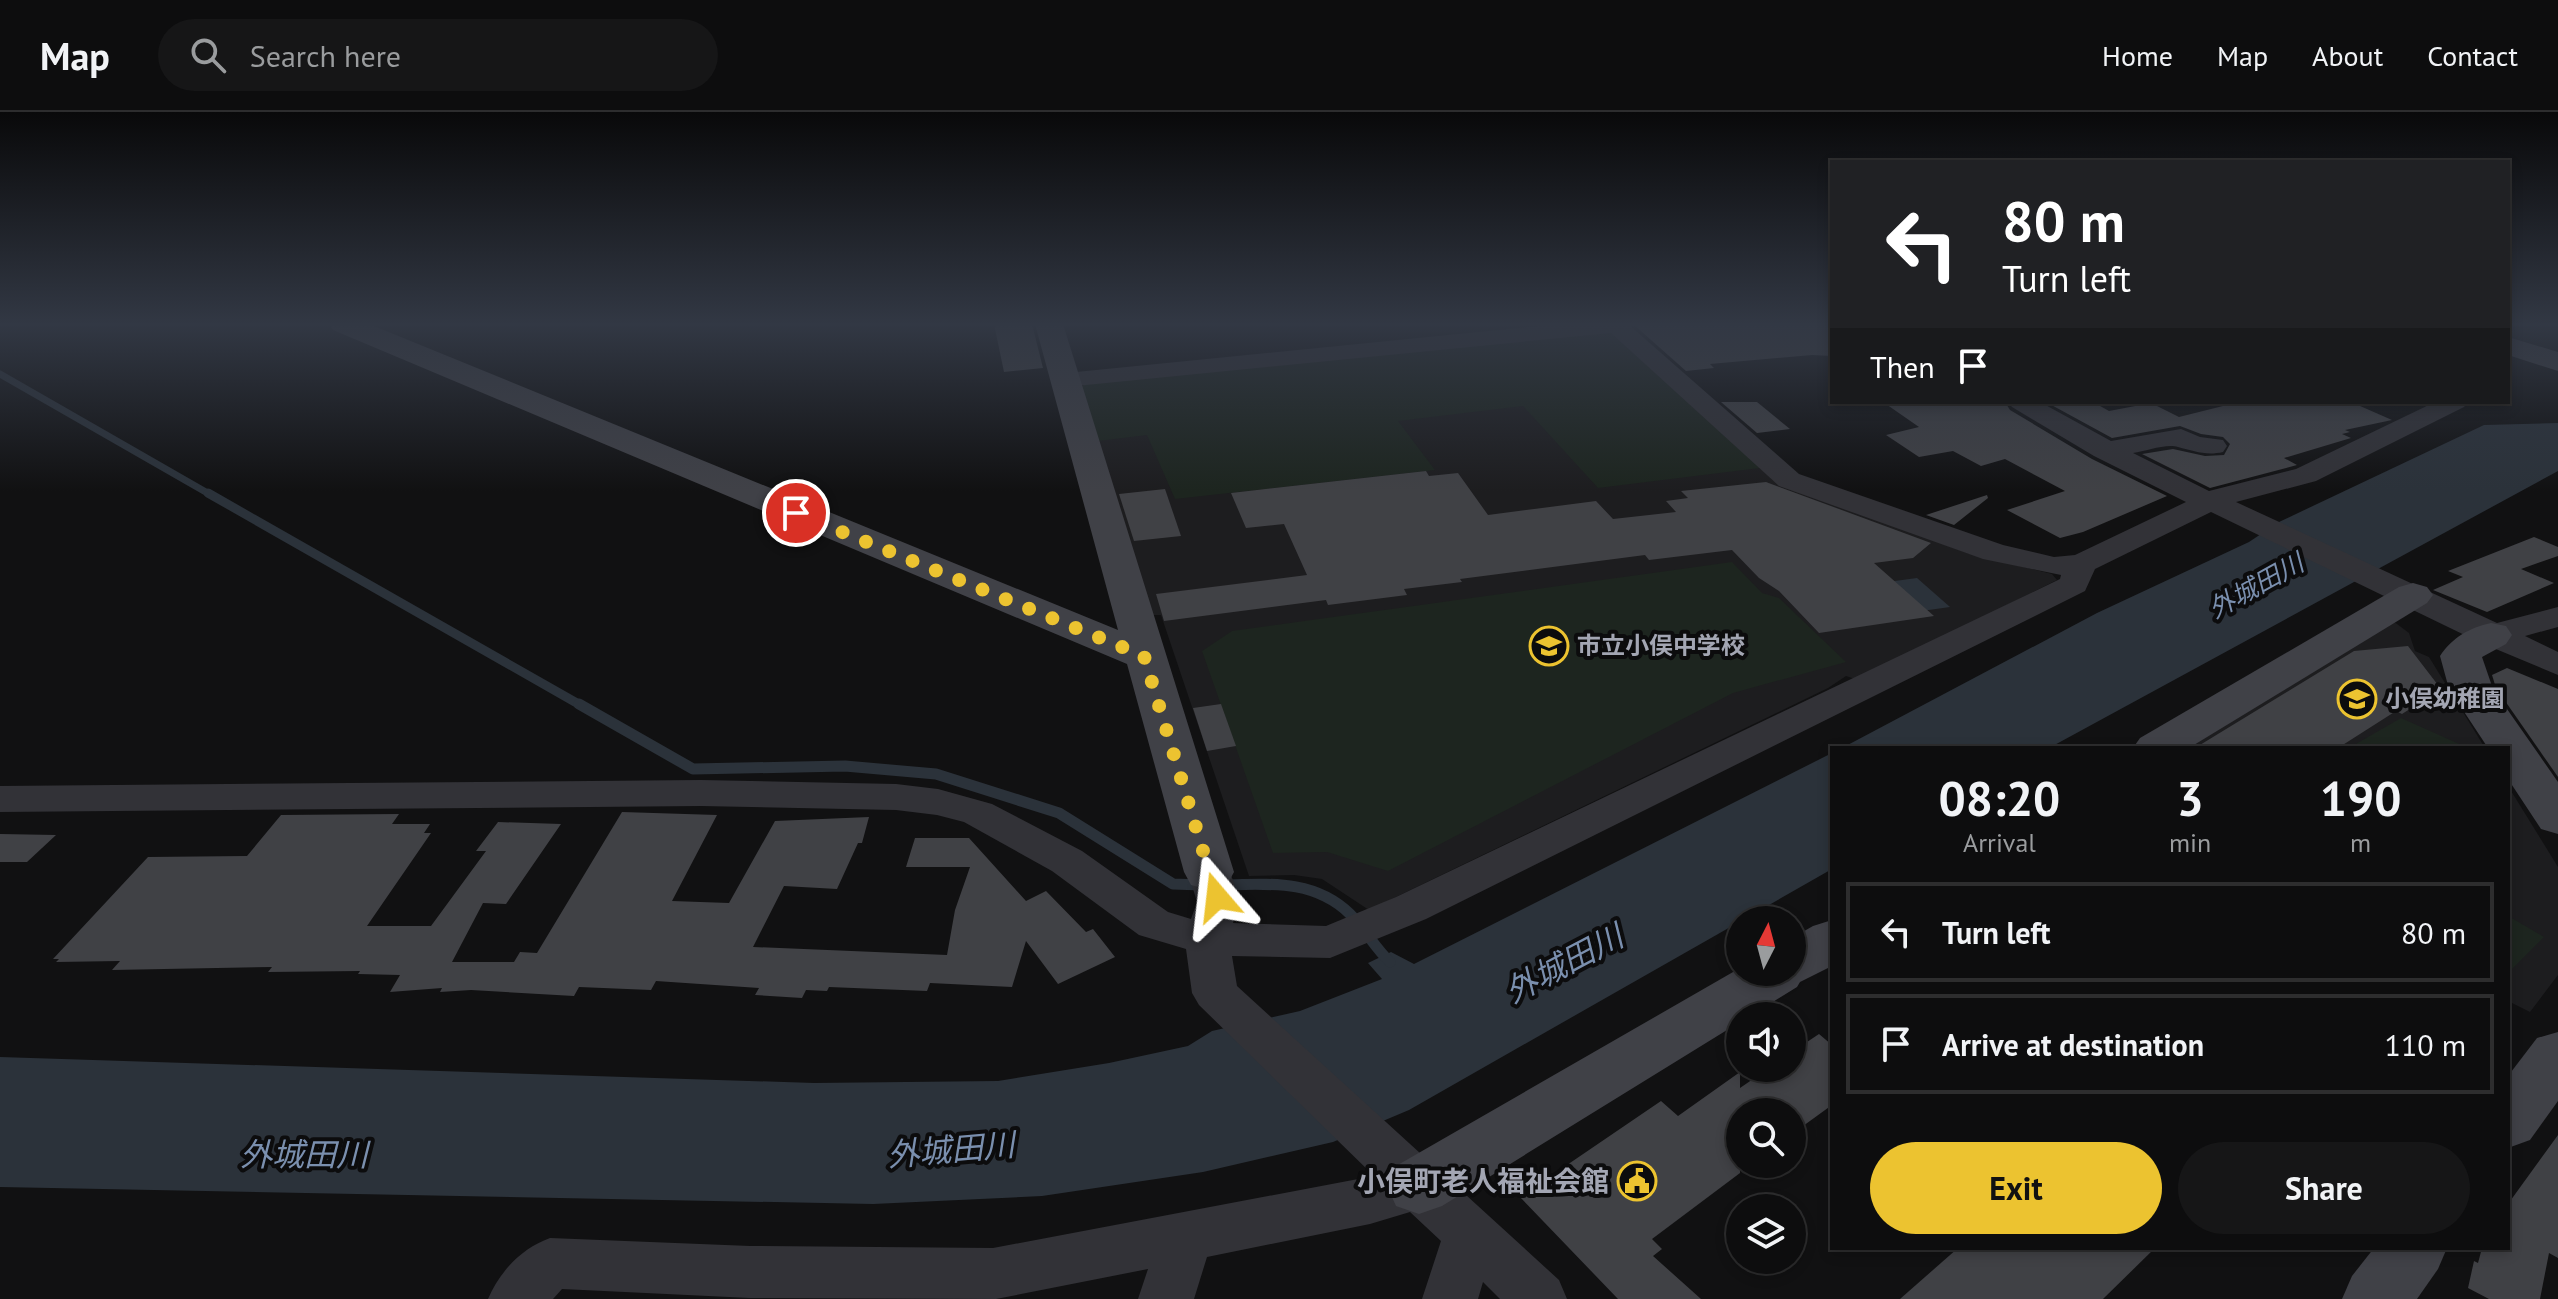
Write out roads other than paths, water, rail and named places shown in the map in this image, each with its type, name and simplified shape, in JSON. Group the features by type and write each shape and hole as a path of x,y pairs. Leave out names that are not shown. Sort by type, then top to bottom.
{"street":[{"path":"477,379 1144,656"},
{"path":"1072,379 1066,380 1213,885 1207,939 1215,993 1539,1299"},
{"path":"1675,379 1789,480 1994,552 2054,566 2081,564 2200,506 2306,475 2451,404"},
{"path":"2024,404 2174,487 2200,506 2238,513 2558,665"},
{"path":"2104,450 2181,437 2193,444 2213,446"},
{"path":"0,799 685,793 896,797 938,802 978,813 1067,861 1154,924 1207,939 1330,942 2074,584 2081,564"},
{"path":"2159,746 2405,592"},
{"path":"2509,746 2471,689 2461,656 2466,649 2491,635 2555,620"},
{"path":"2510,747 2558,818"},
{"path":"1806,956 1830,941"},
{"path":"516,1299 550,1263 988,1286 1185,1239 1370,1201 1407,1175 1752,986"},
{"path":"2510,1119 2558,1055"},
{"path":"1450,1299 1470,1234"},
{"path":"1166,1299 1185,1239"},
{"path":"2376,1299 2413,1250"}],"water":[{"name":"外城田川","path":"2558,423 2558,471 2053,746 1846,746 2097,613 2249,542 2279,522 2484,425"},
{"path":"1917,578 1950,607 1858,620 1828,590"},
{"name":"外城田川","path":"1830,754 1830,870 1767,906 1726,906 1726,929 1409,1110 1333,1142 1203,1172 1042,1196 873,1204 0,1187 0,1057 814,1083 998,1081 1109,1063 1188,1046 1212,1031 1300,1011 1382,979 1368,963 1391,952 1414,964"}],"waterway":[{"path":"9,379 211,495"},
{"path":"208,493 582,706"},
{"path":"579,704 693,769 845,766 936,774 1059,813 1173,884 1202,885"},
{"path":"1222,885 1290,886 1321,895 1350,914 1390,962"}],"place":[{"name":"市立小俣中学校","path":"1549,646"},
{"name":"小俣幼稚園","path":"2357,699"},
{"name":"小俣町老人福祉会館","path":"1637,1181"}]}
